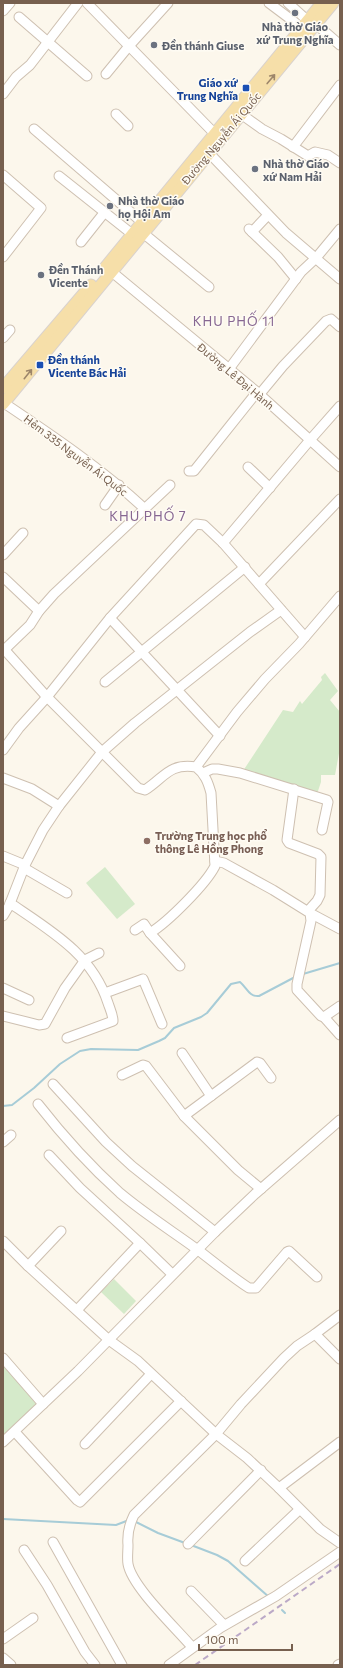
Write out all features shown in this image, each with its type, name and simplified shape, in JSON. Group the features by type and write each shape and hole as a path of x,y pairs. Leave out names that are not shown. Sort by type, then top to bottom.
{"main road":[{"name":"Đường Nguyễn Ái Quốc","path":"3,388 139,230 209,153 241,114 308,26 322,3"},
{"name":"Đường Nguyễn Ái Quốc","path":"4,403 112,272 139,230 214,133 308,26 334,3"}],"street":[{"path":"3,94 16,77 30,65 78,3"},
{"path":"87,3 214,133"},
{"path":"106,74 168,3"},
{"path":"269,3 340,45"},
{"path":"288,3 308,26"},
{"path":"19,17 47,43 87,76"},
{"path":"293,147 340,85"},
{"path":"116,114 128,126"},
{"path":"241,114 262,130 308,156 314,152 328,155 340,163"},
{"path":"34,129 139,230 209,286"},
{"path":"209,153 286,233 340,279"},
{"path":"3,175 41,208 3,257"},
{"path":"58,176 104,213 139,230"},
{"path":"81,242 104,213"},
{"path":"268,215 251,230 278,257 296,279"},
{"path":"229,369 296,279 340,229"},
{"name":"Đường Lê Đại Hành","path":"112,272 229,369 340,467"},
{"path":"189,471 194,471 282,366 320,327 328,320 337,324"},
{"path":"3,338 10,330"},
{"name":"Hẻm 335 Nguyễn Ái Quốc","path":"4,403 119,485 145,509"},
{"path":"223,543 340,406"},
{"path":"248,467 270,488"},
{"path":"105,505 119,485"},
{"path":"170,485 54,594 39,611 30,625 4,650 47,697 138,788 143,790 151,786 171,769 179,766 200,770 218,769 233,772 327,800 328,802 322,830"},
{"path":"259,584 340,499"},
{"path":"3,750 18,728 47,697 110,618 196,524 204,525 223,543 305,637"},
{"path":"3,555 23,533"},
{"path":"105,682 245,567"},
{"path":"3,577 39,611"},
{"path":"200,770 220,736 265,678 305,637 340,596"},
{"path":"3,916 10,903 24,866 43,830 59,806 102,752 135,723 250,632 281,610"},
{"path":"110,618 143,651 220,736"},
{"path":"150,933 172,916 213,870 215,861 211,793 208,782 200,770"},
{"path":"3,778 32,789 59,806"},
{"path":"294,789 287,840 289,843 318,854 321,857 320,895 318,901 309,912"},
{"path":"3,856 24,866 67,893"},
{"path":"215,861 235,869 340,929"},
{"path":"10,903 53,933 85,960 105,993 113,1021 67,1038"},
{"path":"309,912 311,922 297,984 297,990 340,1035"},
{"path":"135,930 144,924 150,933 180,966"},
{"path":"3,1016 39,1025 44,1024 65,988 85,960 99,953"},
{"path":"105,993 143,979 162,1024"},
{"path":"3,988 29,1000"},
{"path":"324,1017 340,1006"},
{"path":"182,1053 211,1096"},
{"path":"184,1116 257,1062 260,1063 271,1078"},
{"path":"122,1075 144,1065 146,1066 184,1116 238,1170 261,1189"},
{"path":"53,1084 106,1142 132,1166 215,1232"},
{"path":"38,1104 76,1149 120,1193 241,1283 252,1289 256,1288 286,1252 289,1251 317,1277"},
{"path":"3,1442 109,1340 172,1274 215,1232 261,1189 340,1120"},
{"path":"3,1142 11,1135"},
{"path":"49,1155 80,1188 172,1274"},
{"path":"28,1266 61,1231"},
{"path":"3,1241 28,1266 109,1340 138,1361 216,1434 261,1470 320,1529 340,1543"},
{"path":"77,1310 140,1243"},
{"path":"3,1256 10,1248"},
{"path":"192,1647 148,1598 135,1580 128,1565 129,1524 134,1515 216,1434 241,1404 284,1358 297,1346 340,1315"},
{"path":"315,1334 340,1359"},
{"path":"3,1358 44,1404"},
{"path":"85,1444 151,1374"},
{"path":"15,1432 80,1502 181,1401"},
{"path":"280,1488 340,1442"},
{"path":"188,1544 261,1470"},
{"path":"245,1561 300,1510"},
{"path":"53,1542 122,1665"},
{"path":"24,1550 47,1585 85,1652 95,1665"},
{"path":"168,1665 224,1625 276,1596 340,1552"},
{"path":"190,1591 224,1625"},
{"path":"3,1639 33,1618"},
{"path":"3,1658 11,1665"}],"green space":[{"path":"325,673 338,691 330,700 340,712 340,748 335,775 321,775 321,782 317,794 243,771 283,710 293,712 300,701 302,704 322,680 321,677"},
{"path":"105,867 135,904 117,919 86,883"},
{"path":"114,1279 136,1301 124,1314 101,1292"},
{"path":"3,1361 41,1404 3,1439"}],"waterway":[{"path":"303,974 340,963"},
{"path":"3,1106 12,1105 34,1088 60,1064 80,1051 91,1049 138,1050 165,1038 174,1028 207,1013 231,984 240,982 250,994 259,996 295,977"},
{"path":"3,1519 116,1525 129,1520"},
{"path":"136,1522 158,1533 185,1543"},
{"path":"191,1545 228,1561 269,1597"},
{"path":"282,1610 285,1613"}],"railway":[{"path":"195,1665 340,1564"}],"place":[{"name":"Nhà thờ Giáo xứ Trung Nghĩa","path":"295,13"},
{"name":"Đền thánh Giuse","path":"154,45"},
{"name":"Giáo xứ Trung Nghĩa","path":"246,88"},
{"name":"Nhà thờ Giáo xứ Nam Hải","path":"255,169"},
{"name":"Nhà thờ Giáo họ Hội Am","path":"110,206"},
{"name":"Đền Thánh Vicente","path":"41,275"},
{"name":"Đền thánh Vicente Bác Hải","path":"40,365"},
{"name":"Trường Trung học phổ thông Lê Hồng Phong","path":"147,841"}],"district":[{"name":"KHU PHỐ 11","path":"234,321"},
{"name":"KHU PHỐ 7","path":"148,516"}]}
